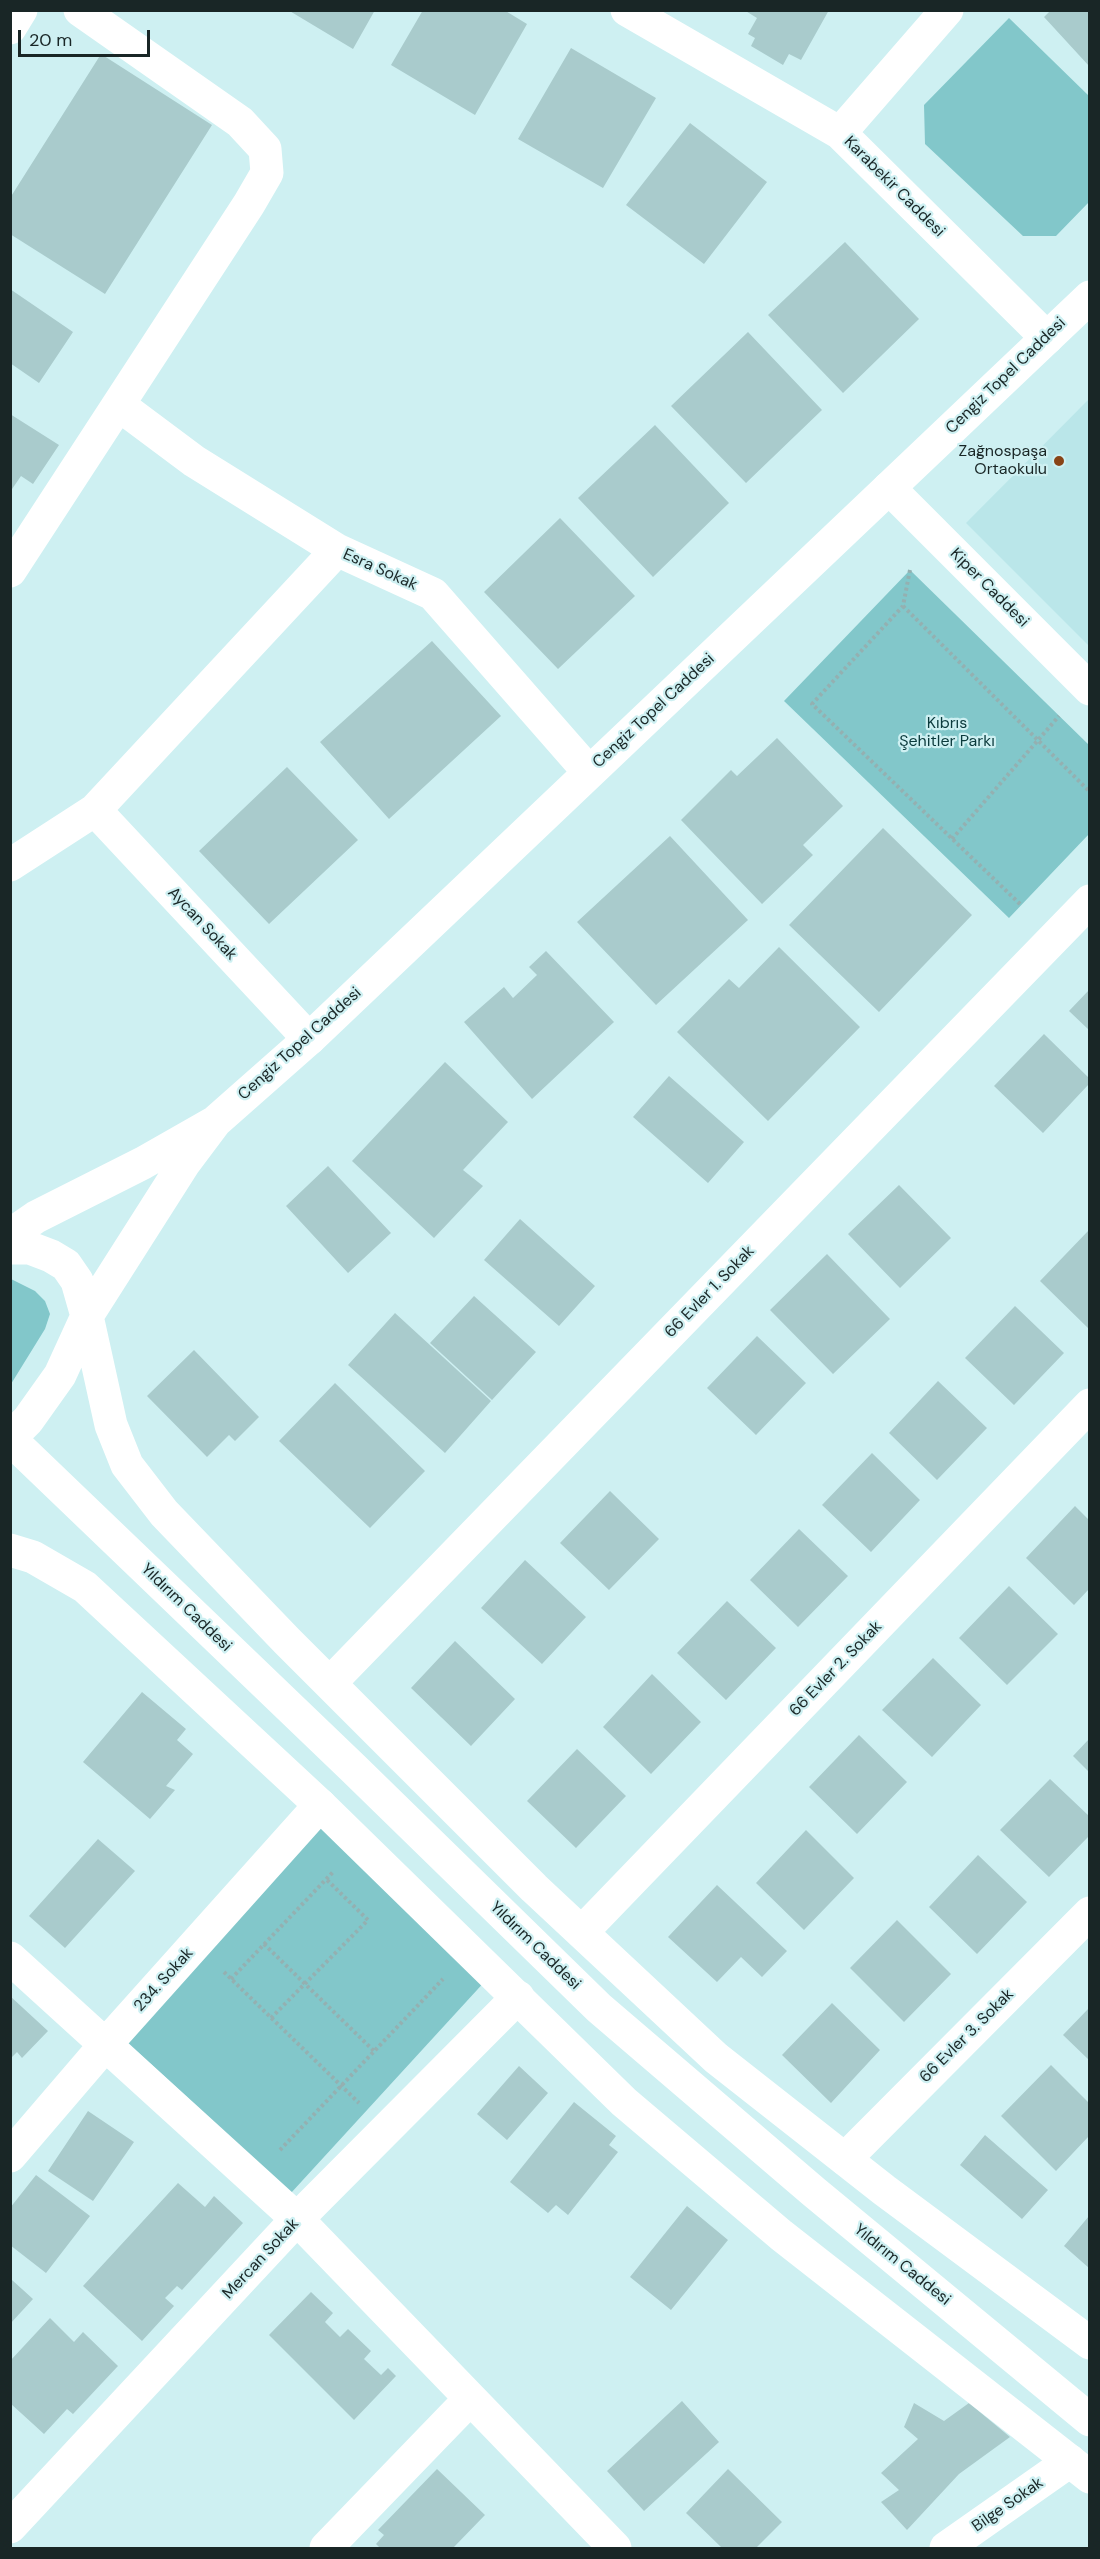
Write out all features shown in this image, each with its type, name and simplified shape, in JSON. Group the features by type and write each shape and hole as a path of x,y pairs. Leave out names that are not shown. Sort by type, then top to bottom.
{"street":[{"path":"10,28 21,10"},
{"path":"10,572 267,173 265,148 240,122 80,10"},
{"name":"Karabekir Caddesi","path":"627,10 840,134 1047,338"},
{"path":"840,134 948,10"},
{"name":"Cengiz Topel Caddesi","path":"215,1122 309,1039 1089,297"},
{"path":"119,405 194,461 337,550"},
{"name":"Kiper Caddesi","path":"889,488 1089,689"},
{"name":"Esra Sokak","path":"10,865 95,810 337,550 433,594 589,772"},
{"name":"Aycan Sokak","path":"95,810 309,1039"},
{"name":"66 Evler 1. Sokak","path":"330,1683 1089,902"},
{"path":"10,1235 36,1217 142,1163 215,1122"},
{"path":"10,1439 28,1420 60,1376 87,1316 185,1162 215,1122"},
{"path":"10,1248 30,1248 66,1265 77,1281 111,1425 127,1465 164,1513 330,1683 534,1888 716,2058 844,2159 1089,2343"},
{"name":"66 Evler 2. Sokak","path":"582,1932 1089,1405"},
{"name":"Yıldırım Caddesi","path":"10,1439 353,1768 598,2008 823,2200 1089,2420"},
{"path":"10,1550 33,1557 85,1587 320,1805 624,2102 781,2235 1080,2469"},
{"name":"234. Sokak","path":"10,2156 106,2044 320,1805"},
{"name":"66 Evler 3. Sokak","path":"844,2159 1089,1912"},
{"path":"10,1958 297,2219 469,2400 615,2548"},
{"name":"Mercan Sokak","path":"10,2527 297,2219 518,1997"},
{"path":"326,2548 469,2400"},
{"name":"Bilge Sokak","path":"946,2548 1080,2469"}],"path":[{"path":"910,570 903,606 812,704 1021,905"},
{"path":"903,606 1089,792"},
{"path":"952,839 1059,716"},
{"path":"231,1979 339,1866"},
{"path":"271,2018 368,1920 326,1879"},
{"path":"264,1944 374,2051"},
{"path":"218,1966 385,2131"},
{"path":"251,2176 263,2168 448,1974"}],"shaded area":[{"name":"Zağnospaşa Ortaokulu","path":"1089,399 1089,646 966,523"}],"green space":[{"path":"1009,18 1089,96 1089,202 1056,236 1023,236 925,144 924,105"},
{"name":"Kıbrıs Şehitler Parkı","path":"910,570 1089,745 1089,834 1009,918 784,701"},
{"path":"11,1279 35,1291 45,1301 50,1314 45,1329 11,1384"},
{"path":"322,1825 488,1978 291,2193 125,2040"}],"building":[{"path":"288,10 375,10 353,49"},
{"path":"423,10 504,10 527,24 475,115 391,65"},
{"path":"744,10 829,10 801,60 789,54 783,65 751,46 755,38 748,34 757,18"},
{"path":"1051,10 1089,10 1089,66 1044,17"},
{"path":"571,48 656,98 603,188 518,139"},
{"path":"101,54 212,125 105,294 10,234 10,198"},
{"path":"690,123 767,182 704,264 626,205"},
{"path":"845,242 919,319 843,393 768,315"},
{"path":"10,289 73,332 39,383 10,363"},
{"path":"748,332 822,410 746,483 671,406"},
{"path":"10,414 59,445 33,484 21,476 10,492"},
{"path":"655,425 729,503 653,577 578,498"},
{"path":"560,518 635,596 558,669 484,592"},
{"path":"432,641 501,716 389,819 320,742"},
{"path":"777,738 843,806 803,845 813,855 762,904 681,820 731,770 737,776"},
{"path":"287,767 358,840 269,924 199,851"},
{"path":"883,828 972,915 879,1012 789,925"},
{"path":"670,836 748,920 656,1005 577,922"},
{"path":"779,947 860,1027 768,1121 677,1032 729,979 739,988"},
{"path":"546,951 614,1022 532,1099 464,1022 504,987 513,998 537,975 529,967"},
{"path":"1089,990 1089,1030 1069,1011"},
{"path":"1044,1034 1089,1078 1089,1084 1043,1133 994,1086"},
{"path":"445,1062 508,1122 463,1170 483,1186 434,1238 352,1161"},
{"path":"669,1076 744,1142 708,1183 633,1117"},
{"path":"328,1166 391,1233 348,1273 286,1206"},
{"path":"899,1185 951,1238 900,1288 848,1234"},
{"path":"520,1219 595,1286 559,1326 484,1260"},
{"path":"1089,1230 1089,1329 1040,1281"},
{"path":"827,1254 890,1319 833,1374 770,1310"},
{"path":"474,1296 536,1352 492,1400 430,1343"},
{"path":"1015,1306 1064,1353 1014,1405 965,1358"},
{"path":"395,1313 491,1401 445,1453 348,1365"},
{"path":"757,1336 806,1383 756,1435 707,1388"},
{"path":"194,1350 259,1417 235,1441 229,1435 207,1457 147,1396"},
{"path":"938,1381 987,1428 937,1480 889,1433"},
{"path":"335,1383 425,1471 370,1528 279,1441"},
{"path":"872,1453 920,1500 871,1552 822,1505"},
{"path":"610,1491 659,1539 609,1590 560,1543"},
{"path":"1075,1506 1089,1520 1089,1589 1074,1605 1026,1558"},
{"path":"799,1529 848,1576 798,1627 750,1580"},
{"path":"525,1560 586,1617 542,1664 481,1608"},
{"path":"1009,1586 1058,1634 1007,1685 959,1638"},
{"path":"727,1601 776,1648 726,1700 677,1653"},
{"path":"455,1641 515,1699 471,1746 411,1688"},
{"path":"933,1658 981,1705 932,1757 882,1710"},
{"path":"652,1674 701,1722 651,1774 603,1727"},
{"path":"142,1692 186,1729 177,1740 193,1754 166,1786 175,1790 150,1819 83,1762"},
{"path":"859,1735 907,1782 857,1834 809,1787"},
{"path":"1089,1739 1089,1772 1073,1756"},
{"path":"577,1749 626,1796 576,1848 527,1801"},
{"path":"1050,1779 1089,1816 1089,1836 1049,1877 1000,1830"},
{"path":"806,1830 854,1878 804,1930 756,1883"},
{"path":"98,1839 135,1871 65,1948 29,1916"},
{"path":"978,1855 1027,1902 977,1954 929,1907"},
{"path":"717,1885 787,1951 762,1977 741,1957 717,1982 668,1937"},
{"path":"897,1920 951,1974 904,2022 850,1968"},
{"path":"10,1996 48,2031 22,2058 17,2052 10,2059"},
{"path":"832,2003 880,2050 831,2103 782,2055"},
{"path":"1089,2008 1089,2060 1063,2035"},
{"path":"1051,2065 1089,2103 1089,2136 1056,2171 1001,2116"},
{"path":"519,2066 548,2093 507,2140 477,2114"},
{"path":"574,2102 616,2136 609,2145 618,2152 568,2215 556,2205 548,2213 510,2182"},
{"path":"88,2111 134,2142 93,2201 48,2171"},
{"path":"985,2135 1048,2190 1022,2219 960,2165"},
{"path":"36,2175 90,2216 46,2273 10,2245 10,2208"},
{"path":"178,2183 205,2207 214,2196 243,2223 182,2290 177,2286 165,2298 174,2306 142,2341 83,2286"},
{"path":"687,2206 728,2240 671,2310 630,2277"},
{"path":"1089,2216 1089,2268 1064,2246"},
{"path":"12,2280 33,2299 10,2324 10,2283"},
{"path":"311,2292 333,2313 325,2322 340,2337 348,2329 371,2351 364,2359 381,2375 388,2368 396,2376 354,2420 269,2335"},
{"path":"50,2318 74,2342 83,2332 118,2366 73,2414 67,2409 44,2434 10,2403 10,2361"},
{"path":"682,2401 719,2442 644,2511 607,2471"},
{"path":"914,2403 944,2421 969,2403 1010,2437 959,2474 907,2530 881,2502 899,2490 881,2473 918,2439 904,2427"},
{"path":"437,2469 485,2515 453,2548 380,2548 376,2544 384,2535 378,2530"},
{"path":"728,2469 782,2522 756,2548 722,2548 686,2513"}],"place":[{"name":"Zağnospaşa Ortaokulu","path":"1059,461"}]}
